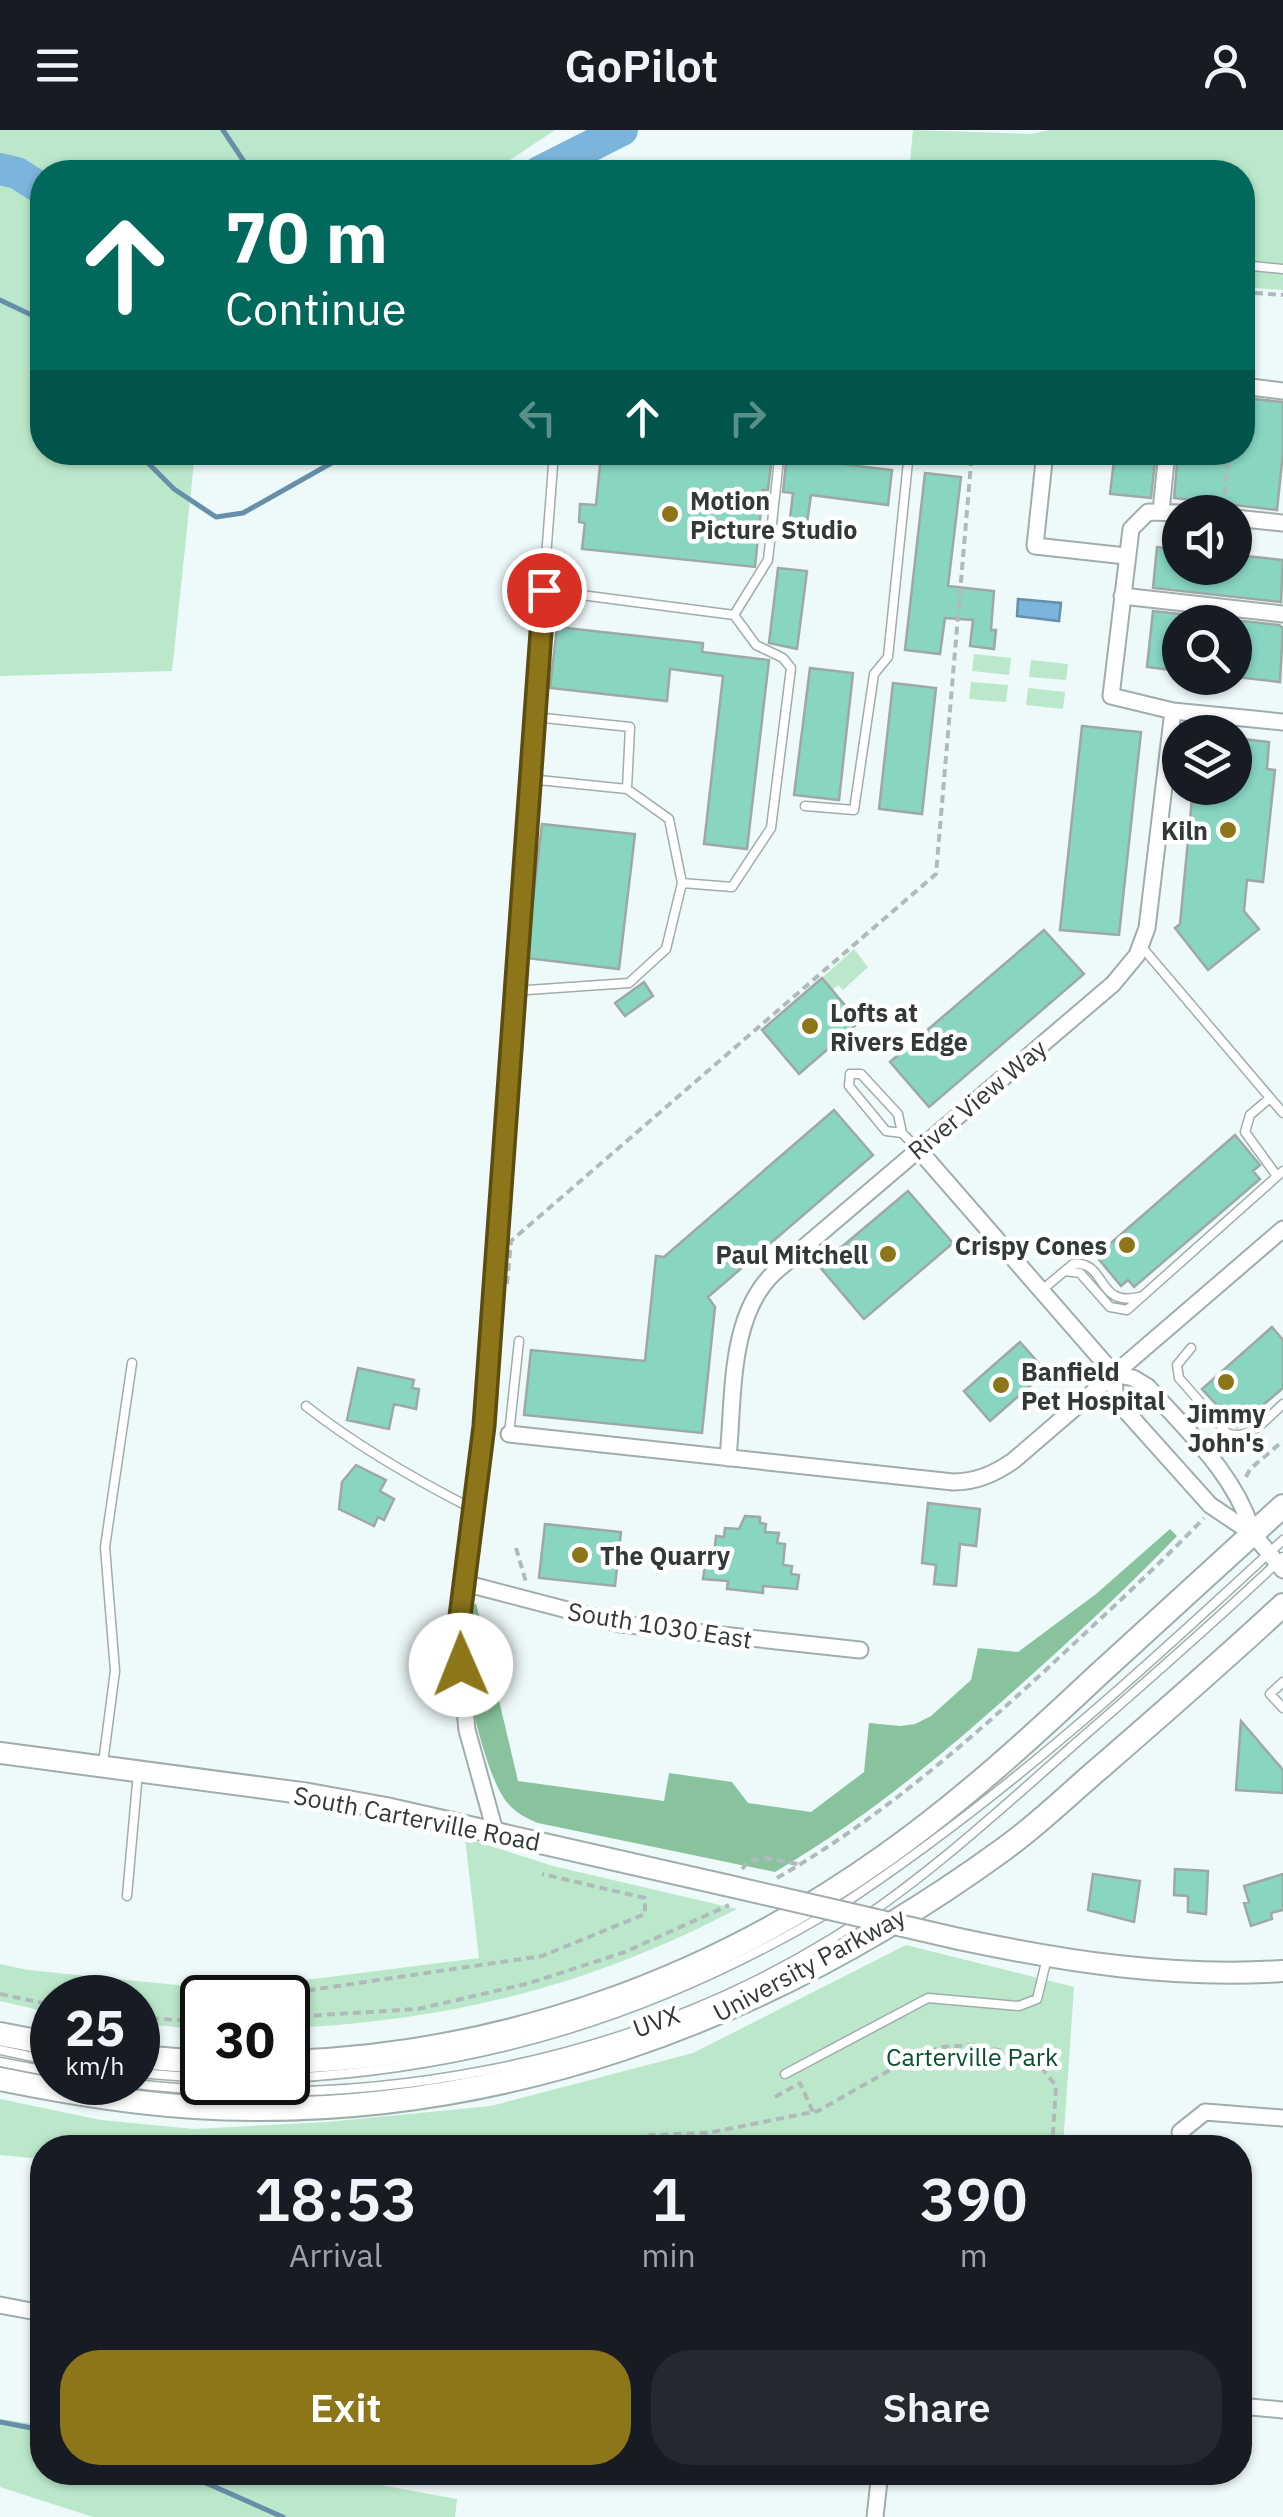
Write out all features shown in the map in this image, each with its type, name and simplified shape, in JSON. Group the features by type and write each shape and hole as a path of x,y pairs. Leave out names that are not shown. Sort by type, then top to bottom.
{"main road":[{"name":"University Parkway","path":"310,2060 412,2050 542,2023 651,1984 772,1927 858,1875 951,1806 1283,1506"},
{"name":"University Parkway","path":"0,2079 96,2096 195,2107 334,2106 430,2095 528,2077 672,2033 735,2007 831,1958 916,1908 1008,1846 1283,1605"},
{"path":"0,2034 30,2040"}],"street":[{"path":"1255,388 1283,391"},
{"path":"1044,465 1035,546 1126,556"},
{"path":"1166,465 1161,511 1148,512 1135,522 1128,537 1112,696 1174,711 1283,722"},
{"path":"1252,517 1283,523"},
{"path":"1122,596 1283,614"},
{"name":"River View Way","path":"728,1458 742,1325 757,1291 1113,984 1130,965 1141,946 1150,914 1174,711"},
{"path":"918,1149 1114,1374 1115,1392 1124,1409 1210,1506 1253,1534 1278,1561"},
{"path":"509,1434 952,1482 983,1477 1013,1461 1283,1228"},
{"path":"1114,1374 1133,1378 1148,1387 1222,1471 1241,1500 1253,1534"},
{"path":"476,1486 458,1632 467,1730 494,1831"},
{"name":"South 1030 East","path":"464,1583 648,1628 860,1650"},
{"name":"South Carterville Road","path":"0,1753 309,1794 494,1831 1047,1958 1150,1971 1283,1971"},
{"path":"1180,2132 1205,2112 1283,2118"},
{"path":"0,2305 30,2311"},
{"path":"1252,2407 1283,2410"},
{"path":"875,2517 879,2485"}],"lane":[{"path":"1255,266 1283,269"},
{"path":"476,1486 484,1426 553,465"},
{"path":"734,615 768,560 778,465"},
{"path":"805,806 854,810 874,674 888,657 908,465"},
{"path":"544,590 734,615 756,645 784,658 791,668 771,828 732,887 682,883"},
{"path":"534,717 630,727 627,789"},
{"path":"514,991 629,983 666,949 682,883 669,818 627,789 529,779"},
{"path":"1141,946 1283,1113"},
{"path":"902,1133 886,1130 848,1086 850,1074 861,1074 898,1114 902,1133 918,1149"},
{"path":"1042,1290 1076,1263 1084,1264 1115,1297 1138,1297 1280,1173 1244,1132 1250,1115 1270,1098"},
{"path":"509,1434 519,1341"},
{"path":"1190,1348 1177,1365 1179,1378 1227,1433 1248,1434 1283,1404"},
{"path":"102,1767 114,1671 105,1548 132,1364"},
{"path":"306,1406 360,1446 473,1509"},
{"path":"310,2076 435,2064 529,2043 640,2006 748,1958 851,1898 966,1816 1278,1561 1283,1540"},
{"name":"UVX","path":"160,2086 226,2092 367,2087 430,2078 550,2054 623,2034 705,2003 803,1955 927,1872 1278,1561"},
{"path":"1283,1682 1270,1694 1283,1708"},
{"path":"127,1896 138,1772"},
{"path":"785,2074 928,1998 1019,2006 1037,1999 1047,1958"},
{"path":"0,2050 30,2056"},
{"path":"0,2062 30,2068"}],"path":[{"path":"1255,293 1283,296"},
{"path":"506,1299 511,1241 936,874 971,465"},
{"path":"1229,465 1229,495"},
{"path":"1250,1474 1283,1441"},
{"path":"767,1884 876,1816 938,1768 1090,1631 1192,1531"},
{"path":"516,1548 531,1602"},
{"path":"310,2016 418,2009 530,1983 625,1952 733,1886 752,1860 766,1858 800,1865"},
{"path":"310,1990 542,1956 644,1914 645,1898 542,1874"},
{"path":"0,1994 30,2000"},
{"path":"691,2135 812,2112 940,2046 975,2045 1018,2054 1042,2068 1056,2086 1053,2135"},
{"path":"775,2097 800,2083 812,2112"}],"green space":[{"path":"0,130 555,130 510,160 30,160 30,465 194,465 172,671 0,676"},
{"path":"913,130 1031,134 1050,130 1283,130 1283,290 1255,288 1255,160 910,160"},
{"path":"974,654 1011,658 1009,675 972,671"},
{"path":"1031,660 1068,664 1066,680 1029,677"},
{"path":"971,682 1008,685 1006,702 969,699"},
{"path":"1028,688 1065,692 1063,709 1026,705"},
{"path":"854,949 868,967 843,990 838,985 832,990 822,978"},
{"path":"1170,1529 1177,1536 1158,1556 988,1714 871,1809 775,1872 538,1823 505,1800 494,1779 478,1728 466,1667 468,1617 476,1603 518,1781 664,1801 669,1773 732,1782 748,1803 811,1812 864,1772 869,1723 900,1726 931,1716 971,1680 978,1648 1018,1652 1096,1594"},
{"path":"465,1838 553,1866 737,1909 629,1959 519,1994 407,2017 310,2027 310,1979 479,1958"},
{"name":"Carterville Park","path":"906,1945 1074,1987 1064,2135 30,2135 30,2158 0,2155 0,2099 101,2120 194,2129 327,2122 491,2106 693,2053"},
{"path":"0,1964 78,1975 30,1975 30,2008 0,2001"},
{"path":"160,1983 180,1985 180,2028 160,2025"},
{"path":"0,2419 30,2423 30,2485 380,2485 457,2499 455,2517 93,2517 0,2487"}],"water":[{"path":"1018,599 1061,603 1059,621 1017,616"}],"building":[{"path":"1255,399 1283,402 1277,510 1252,507 1252,495 1174,495 1177,465 1255,465"},
{"name":"Motion Picture Studio","path":"600,465 771,465 768,490 763,490 755,567 582,549 585,523 579,522 580,504 596,505"},
{"path":"786,465 850,465 892,470 888,505 811,495 805,537 788,535 793,493 783,492"},
{"path":"1113,465 1155,465 1151,498 1110,494"},
{"path":"925,473 961,477 948,586 994,591 994,649 970,646 973,620 945,618 940,654 905,650"},
{"path":"1157,547 1162,548 1162,585 1252,585 1252,557 1283,560 1281,602 1153,588"},
{"path":"778,568 807,571 797,649 769,643"},
{"path":"1153,611 1162,612 1162,669 1147,667"},
{"path":"1252,622 1283,628 1280,682 1252,679"},
{"path":"557,627 703,643 702,652 769,660 747,849 704,844 723,676 670,669 667,701 550,688"},
{"path":"810,668 853,673 839,800 794,795"},
{"path":"893,683 936,688 922,814 879,809"},
{"path":"1082,726 1141,732 1119,935 1060,930"},
{"name":"Kiln","path":"1252,740 1269,742 1267,769 1275,770 1263,882 1247,880 1244,911 1259,929 1208,970 1175,928 1180,924 1191,805 1252,805"},
{"path":"542,824 635,834 619,969 526,958"},
{"path":"1044,930 1084,974 929,1107 890,1062"},
{"name":"Lofts at Rivers Edge","path":"822,978 859,1022 799,1074 762,1030"},
{"path":"644,982 653,996 625,1016 615,1003"},
{"path":"834,1110 873,1155 708,1297 715,1307 702,1433 524,1415 531,1350 645,1361 656,1256 664,1257"},
{"path":"1235,1135 1260,1165 1253,1171 1260,1179 1134,1287 1128,1280 1121,1286 1096,1256"},
{"name":"Paul Mitchell","path":"908,1191 953,1243 864,1319 819,1266"},
{"path":"1272,1327 1283,1340 1283,1388 1237,1427 1202,1389"},
{"name":"Banfield Pet Hospital","path":"1020,1342 1042,1367 1034,1374 1038,1379 990,1421 964,1391"},
{"path":"358,1368 414,1380 412,1388 419,1389 416,1409 394,1404 389,1429 347,1420"},
{"path":"356,1465 386,1480 380,1491 394,1499 384,1520 378,1517 374,1526 339,1509 342,1482"},
{"path":"928,1503 980,1509 976,1546 960,1544 956,1586 934,1584 936,1565 922,1563"},
{"path":"745,1516 760,1517 760,1523 766,1524 765,1532 779,1533 777,1543 785,1544 783,1565 792,1566 791,1574 799,1575 797,1589 763,1586 763,1593 727,1589 728,1581 703,1579 705,1565 713,1566 716,1536 724,1537 725,1528 739,1529"},
{"name":"The Quarry","path":"545,1524 621,1532 615,1586 539,1578"},
{"path":"1241,1721 1283,1770 1283,1793 1236,1790"},
{"path":"1175,1869 1208,1871 1206,1914 1188,1912 1188,1896 1174,1895"},
{"path":"1093,1874 1140,1881 1134,1922 1088,1910"},
{"path":"1283,1874 1283,1910 1271,1913 1272,1919 1251,1926 1244,1886"}],"waterway":[{"path":"223,130 243,160"},
{"path":"563,160 622,130"},
{"path":"0,169 30,181"},
{"path":"0,300 30,314"},
{"path":"150,465 174,489 216,517 243,513 328,465"},
{"path":"0,2422 30,2428"},
{"path":"210,2485 283,2517"}],"place":[{"name":"Motion Picture Studio","path":"670,514"},
{"name":"Kiln","path":"1228,830"},
{"name":"Lofts at Rivers Edge","path":"810,1026"},
{"name":"Crispy Cones","path":"1127,1245"},
{"name":"Paul Mitchell","path":"888,1254"},
{"name":"Jimmy John's","path":"1226,1382"},
{"name":"Banfield Pet Hospital","path":"1001,1385"},
{"name":"The Quarry","path":"580,1555"}],"route":[{"path":"461,1665 458,1632 484,1426 496,1215 544,590"}]}
